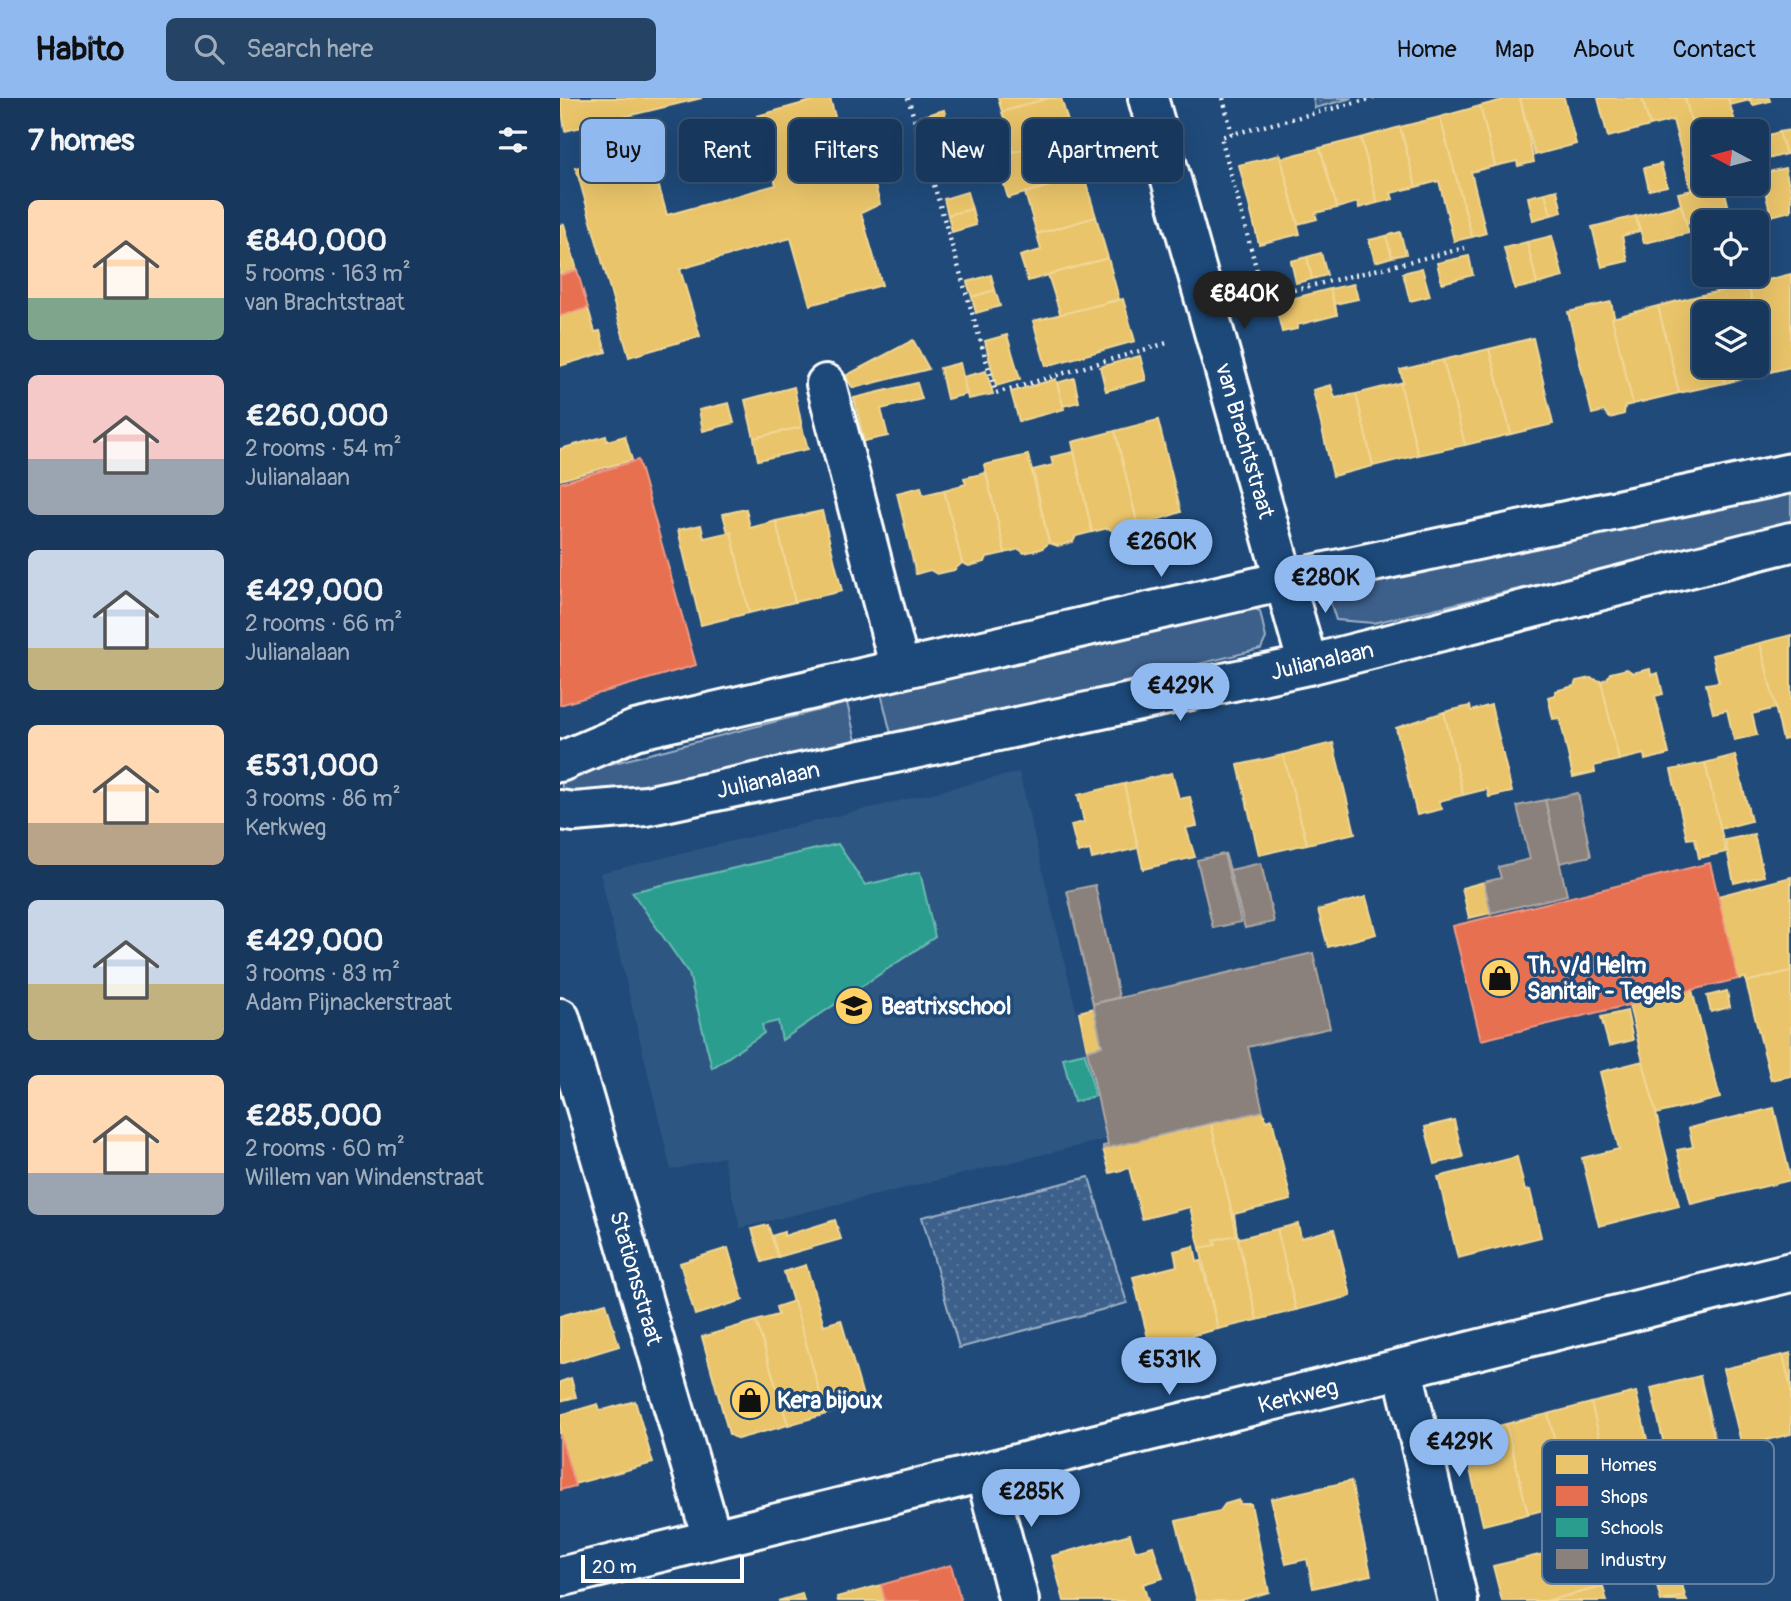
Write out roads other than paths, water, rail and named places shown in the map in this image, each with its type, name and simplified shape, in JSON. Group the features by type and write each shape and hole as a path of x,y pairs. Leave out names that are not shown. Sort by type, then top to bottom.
{"street":[{"name":"van Brachtstraat","path":"1148,98 1308,665"},
{"path":"826,384 900,669"},
{"path":"560,762 635,730 1284,581 1791,473"},
{"name":"Julianalaan","path":"560,810 575,812 646,806 1308,665 1791,542"},
{"name":"Stationsstraat","path":"560,1018 712,1538"},
{"name":"Kerkweg","path":"560,1577 1791,1272"},
{"path":"1403,1370 1458,1601"},
{"path":"985,1473 1019,1601"}],"place":[{"name":"Th. v/d Helm Sanitair - Tegels","path":"1500,978"},
{"name":"Beatrixschool","path":"854,1006"},
{"name":"Kera bijoux","path":"750,1400"}]}
